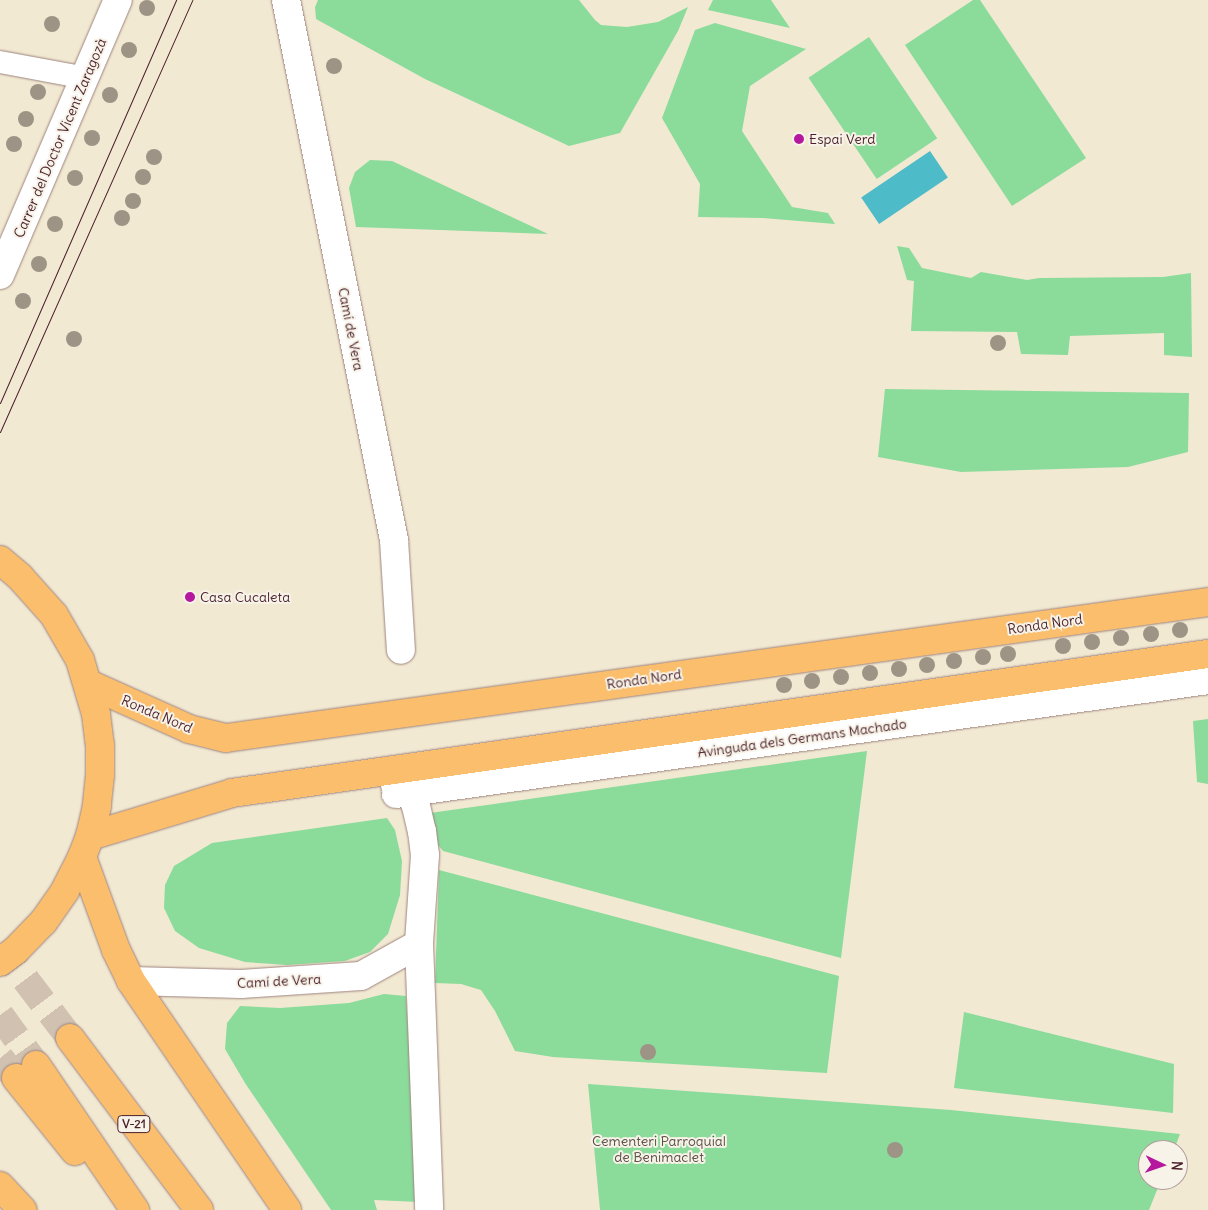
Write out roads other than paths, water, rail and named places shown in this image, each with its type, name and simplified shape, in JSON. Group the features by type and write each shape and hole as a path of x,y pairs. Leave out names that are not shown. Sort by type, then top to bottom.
{"main road":[{"path":"0,560 20,576 54,615 80,660 89,684 98,729 100,775 97,806 86,846 65,891 43,922 16,950 0,962"},
{"name":"Ronda Nord","path":"89,684 189,729 226,738 1208,602"},
{"path":"86,846 232,793 1208,654"},
{"path":"86,846 116,950 131,981 287,1210"},
{"name":"V-21","path":"70,1038 199,1210"},
{"path":"123,1210 26,1072 135,1210"},
{"path":"0,1186 22,1210"}],"street":[{"name":"Carrer del Doctor Vicent Zaragozà","path":"0,275 118,0"},
{"name":"Camí de Vera","path":"285,3 394,540 401,650"},
{"path":"0,62 86,78"},
{"name":"Avinguda dels Germans Machado","path":"403,794 1208,680"},
{"path":"341,778 394,784 403,794 422,831 425,855 419,944 430,1210"},
{"name":"Camí de Vera","path":"131,981 241,984 361,976 419,944"}],"water":[{"path":"930,151 948,178 879,224 861,197"}],"tunnel":[{"path":"0,946 70,1038"},
{"path":"0,1015 36,1065"},
{"path":"0,1058 16,1078"}],"tram line":[{"path":"0,403 176,0"},
{"path":"0,432 192,0"}],"place":[{"name":"Espai Verd","path":"799,139"},
{"name":"Casa Cucaleta","path":"190,597"}],"park label":[{"name":"Cementeri Parroquial de Benimaclet","path":"659,1150"}]}
